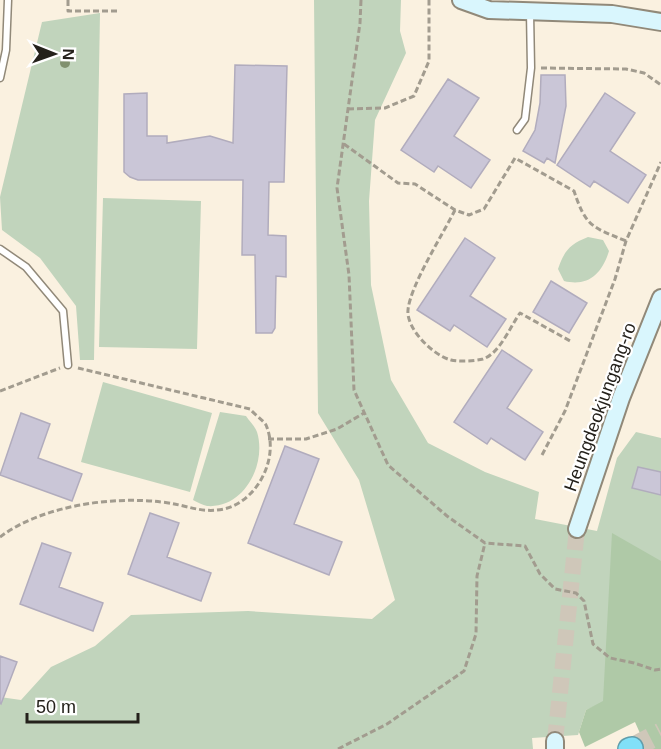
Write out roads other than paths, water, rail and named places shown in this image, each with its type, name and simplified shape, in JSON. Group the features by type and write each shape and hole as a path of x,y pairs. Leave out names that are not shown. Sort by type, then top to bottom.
{"street":[{"path":"461,0 489,10 612,14 661,22"},
{"name":"Heungdeokjungang-ro","path":"577,529 621,398 661,298"}],"lane":[{"path":"0,78 6,50 8,0"},
{"path":"517,130 525,118 531,68 530,11"},
{"path":"0,249 26,267 63,311 68,365"}],"tunnel":[{"path":"555,741 577,529"},
{"path":"632,748 661,733"}]}
